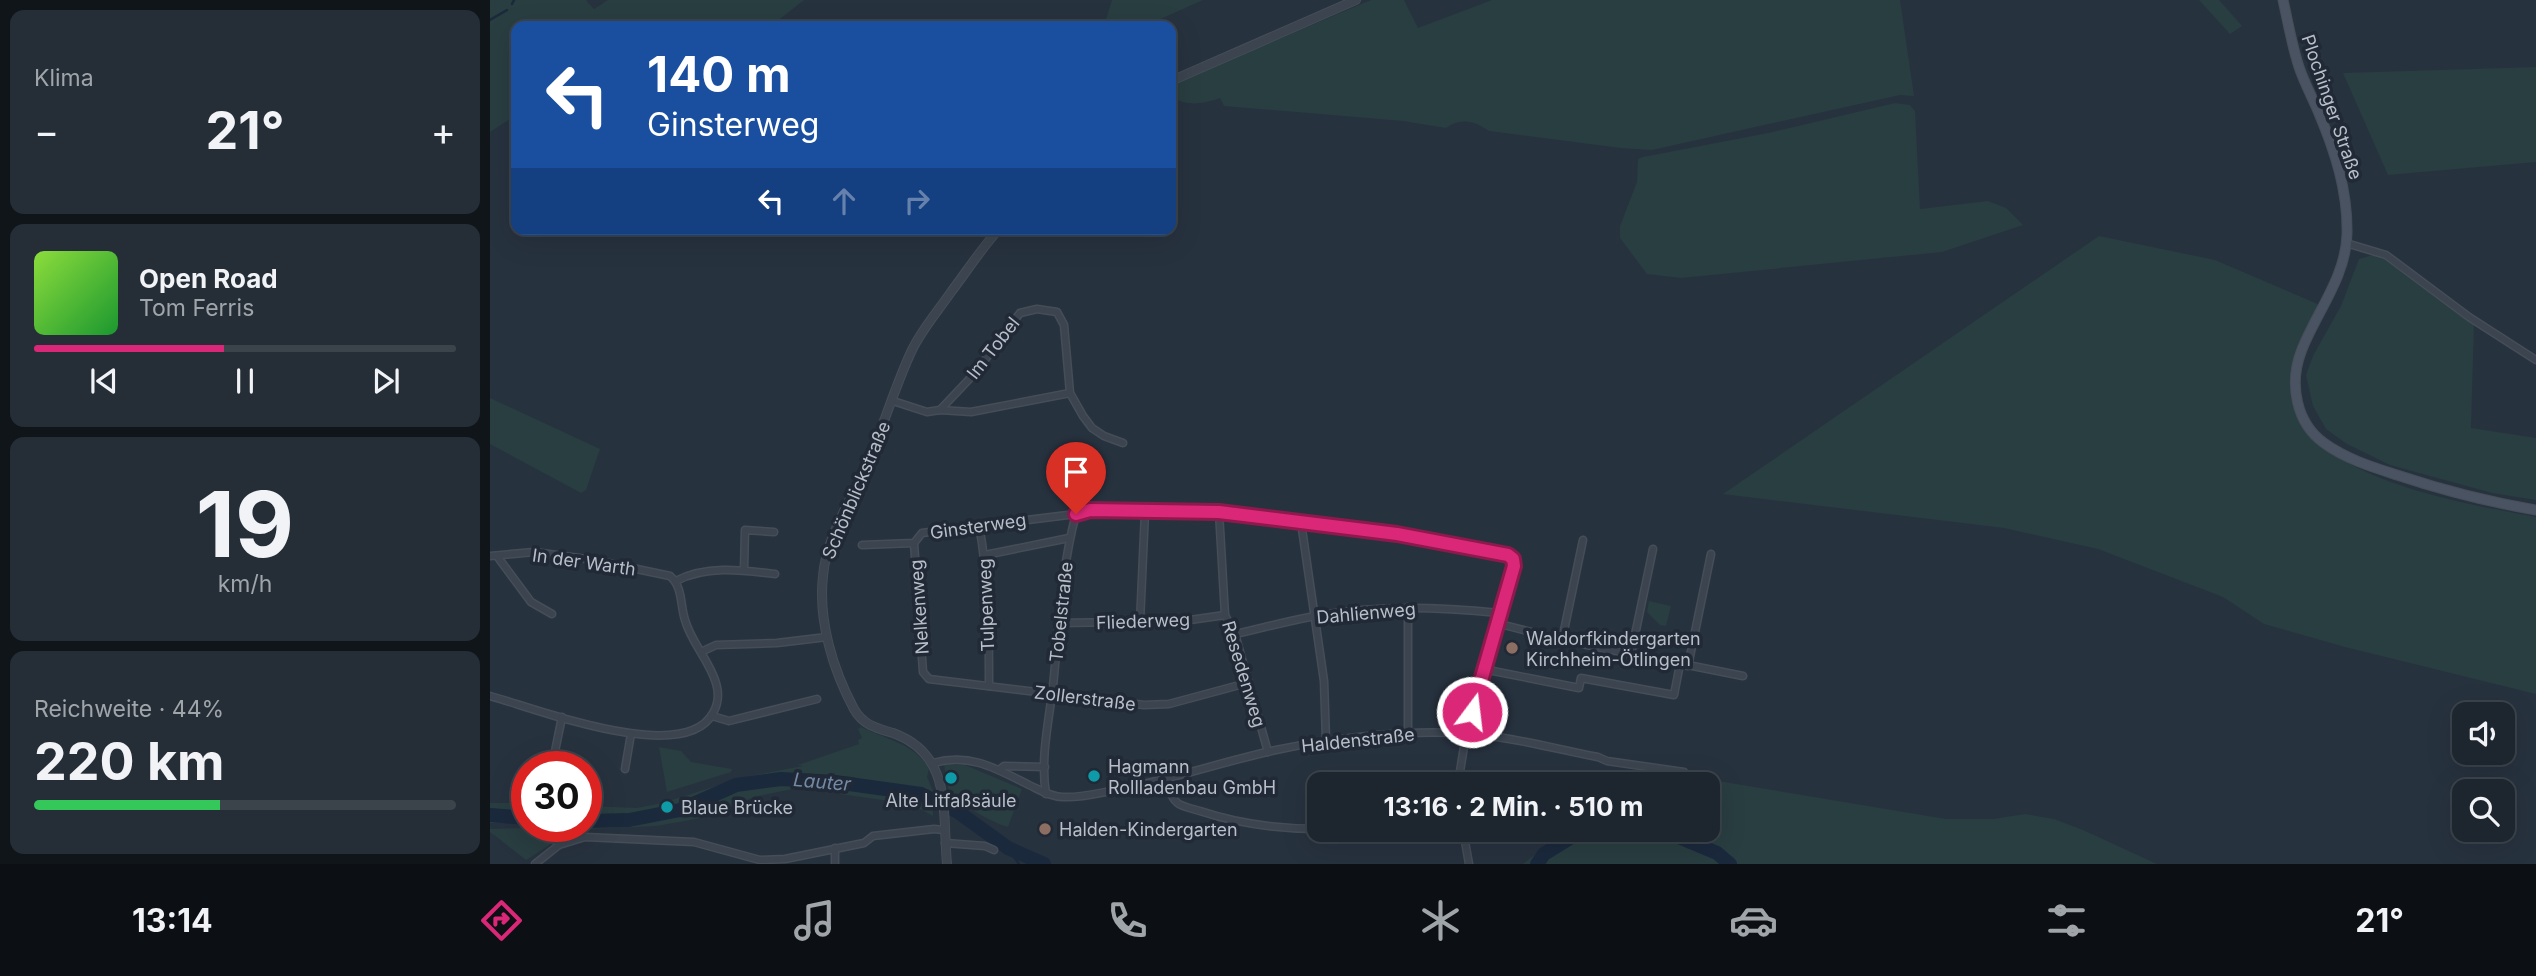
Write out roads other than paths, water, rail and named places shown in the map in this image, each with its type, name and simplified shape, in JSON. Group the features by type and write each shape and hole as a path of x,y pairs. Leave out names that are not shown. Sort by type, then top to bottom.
{"main road":[{"name":"Plochinger Straße","path":"2283,0 2299,68 2336,159 2344,191 2346,243 2337,276 2300,354 2296,371 2294,384 2297,401 2306,424 2322,442 2352,460 2435,487 2536,510"}],"street":[{"path":"1176,79 1356,0"},
{"name":"Schönblickstraße","path":"933,763 926,752 914,743 866,724 855,712 836,671 827,637 822,578 825,560 913,348 994,235"},
{"path":"2346,243 2386,254 2469,317 2536,360"},
{"name":"Im Tobel","path":"940,410 975,373 1020,313 1037,309 1057,312 1064,325 1070,393 1092,428 1123,443"},
{"path":"892,401 927,412 971,412 1070,393"},
{"name":"Ginsterweg","path":"862,545 914,543 922,533 1090,510 1219,512 1455,543 1508,555 1513,559 1514,566 1499,613"},
{"path":"1140,622 1145,512"},
{"name":"Resedenweg","path":"1219,512 1225,615 1235,635 1268,752"},
{"name":"Tobelstraße","path":"1046,794 1045,767 1052,695 1069,538 1076,514"},
{"path":"1301,522 1324,681 1326,740"},
{"name":"Tulpenweg","path":"979,525 985,555 989,609 989,686"},
{"path":"744,570 745,530 774,532"},
{"name":"Ginsterweg","path":"985,555 1069,538"},
{"path":"1562,640 1583,540"},
{"name":"Nelkenweg","path":"914,543 923,672"},
{"path":"1631,654 1653,548"},
{"name":"In der Warth","path":"494,556 534,552 594,560 670,576 676,581"},
{"path":"1688,666 1711,554"},
{"path":"494,556 531,602 552,614"},
{"path":"490,697 631,734 657,736 696,731 712,716 718,703 719,692 715,677 685,622 676,581 693,572 744,570 775,574"},
{"path":"1408,607 1408,735"},
{"name":"Dahlienweg","path":"1235,635 1315,616 1408,607 1499,613"},
{"path":"1460,772 1466,734 1499,613"},
{"name":"Fliederweg","path":"1060,623 1183,621 1225,615"},
{"path":"1496,623 1562,640 1743,676"},
{"path":"701,652 716,645 777,643 827,637"},
{"path":"1483,669 1579,688 1581,678 1674,695 1680,664"},
{"name":"Zollerstraße","path":"923,672 929,679 1144,705 1169,704 1247,683"},
{"path":"712,716 729,721 817,699"},
{"path":"555,751 562,717"},
{"path":"625,769 631,734"},
{"name":"Haldenstraße","path":"933,763 951,758 966,759 999,770 1046,794 1062,797 1167,780 1268,752 1326,740 1466,734 1485,735 1607,761 1684,772"},
{"path":"933,763 940,784 947,864"},
{"name":"Haldenstraße","path":"999,770 1004,766 1045,767"},
{"path":"1167,780 1177,803 1207,814 1270,827 1307,828"},
{"path":"535,864 559,845 585,837 694,842 761,862 864,843 873,836 944,830"},
{"path":"1465,842 1469,864"},
{"path":"945,843 985,846 994,850"},
{"path":"835,848 835,864"}],"waterway":[{"path":"512,4 514,0"},
{"path":"490,20 507,10"},
{"name":"Lauter","path":"602,821 629,820 680,810 736,785 781,779 835,782 921,794 958,812 1008,848 1044,864"},
{"name":"Lauter","path":"490,815 511,817"},
{"name":"Lauter","path":"1537,864 1544,854 1564,842"},
{"name":"Lauter","path":"1691,842 1717,853 1730,864"},
{"path":"1008,848 1019,864"}],"place":[{"name":"Waldorfkindergarten Kirchheim-Ötlingen","path":"1512,648"},
{"name":"Hagmann Rollladenbau GmbH","path":"1094,776"},
{"name":"Alte Litfaßsäule","path":"951,778"},
{"name":"Blaue Brücke","path":"667,807"},
{"name":"Halden-Kindergarten","path":"1045,829"}]}
